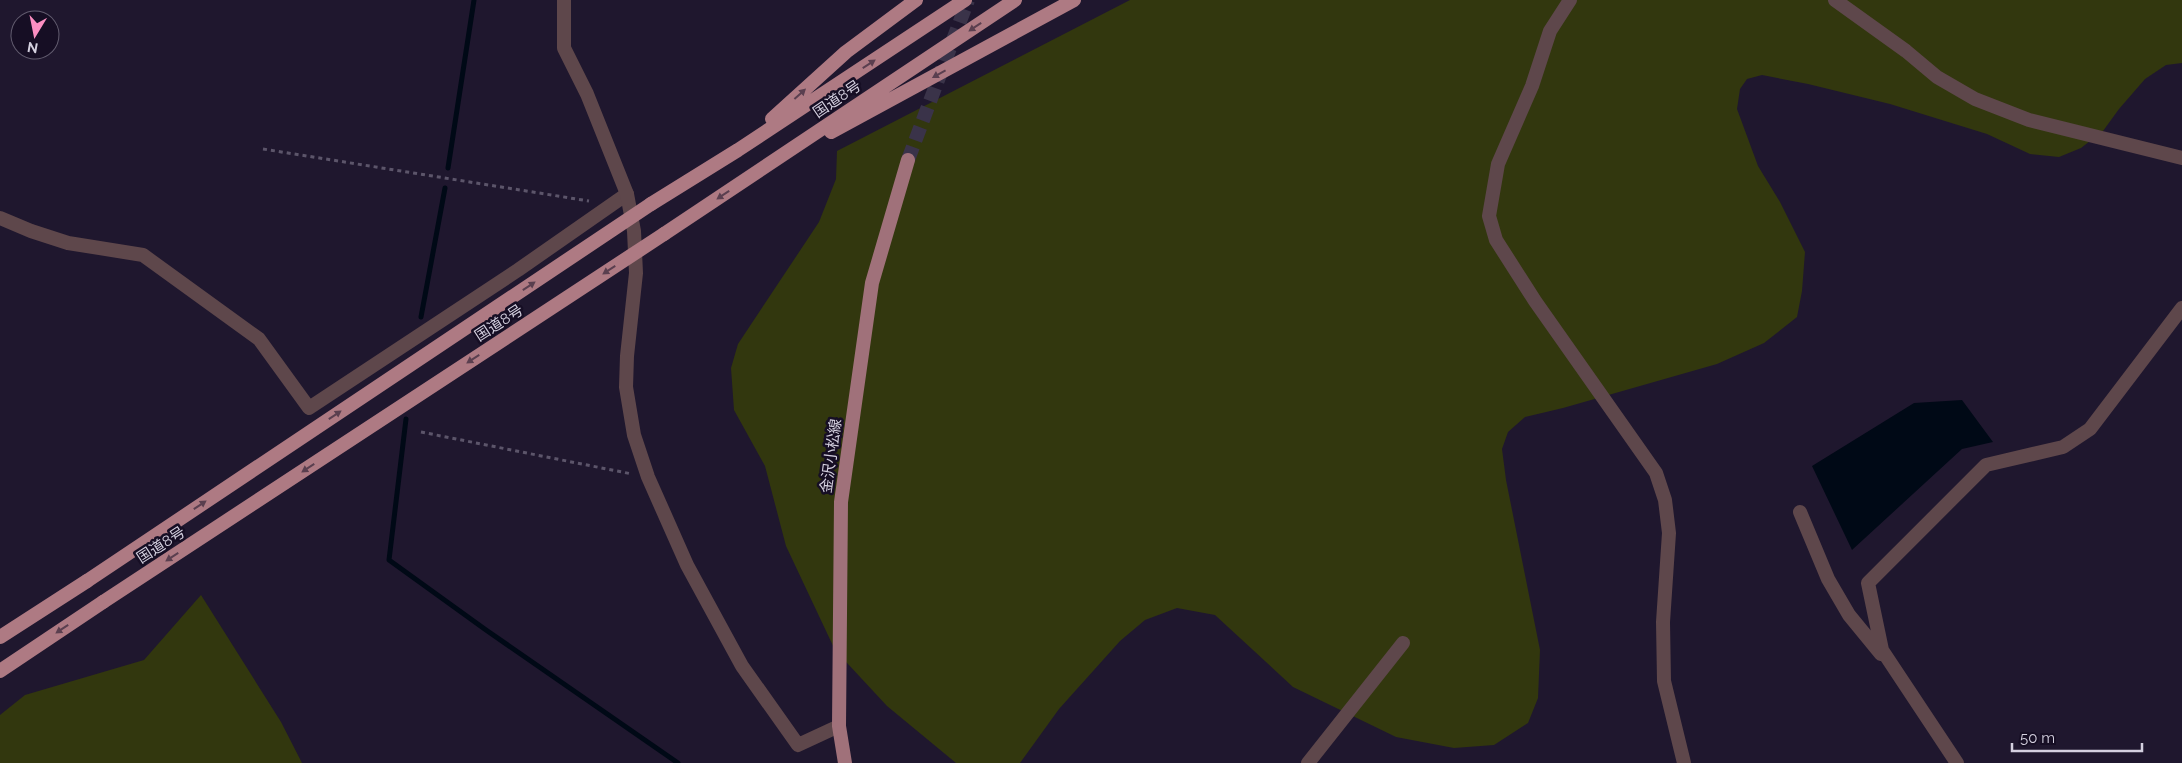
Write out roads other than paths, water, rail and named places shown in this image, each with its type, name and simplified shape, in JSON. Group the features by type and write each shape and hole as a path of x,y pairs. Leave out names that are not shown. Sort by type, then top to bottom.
{"highway":[{"path":"738,150 846,52 916,0"},
{"name":"国道8号","path":"0,637 87,581 651,204 738,150 965,0"},
{"name":"国道8号","path":"0,671 664,234 1015,0"},
{"path":"751,176 1074,0"}],"main road":[{"name":"金沢小松線","path":"845,763 839,726 842,502 872,283 908,160"}],"street":[{"path":"564,0 564,48 587,94 627,194 634,231 636,273 627,356 626,387 634,435 648,477 688,565 742,666 798,745 839,726"},
{"path":"1570,0 1550,31 1532,86 1498,164 1489,216 1496,240 1535,302 1656,473 1665,500 1669,533 1663,622 1664,681 1684,763"},
{"path":"1835,0 1906,51 1937,77 1975,100 2029,120 2182,158"},
{"path":"0,218 31,231 68,243 143,255 259,339 309,408 518,270 627,194"},
{"path":"1957,763 1882,650 1868,583 1986,465 2063,447 2090,430 2182,308"},
{"path":"1800,512 1828,579 1849,615 1894,670"},
{"path":"1308,763 1403,643"}],"waterway":[{"path":"448,168 474,0"},
{"path":"421,317 445,188"},
{"path":"406,419 389,560 486,630 678,763"}],"tunnel":[{"path":"908,160 968,0"}]}
